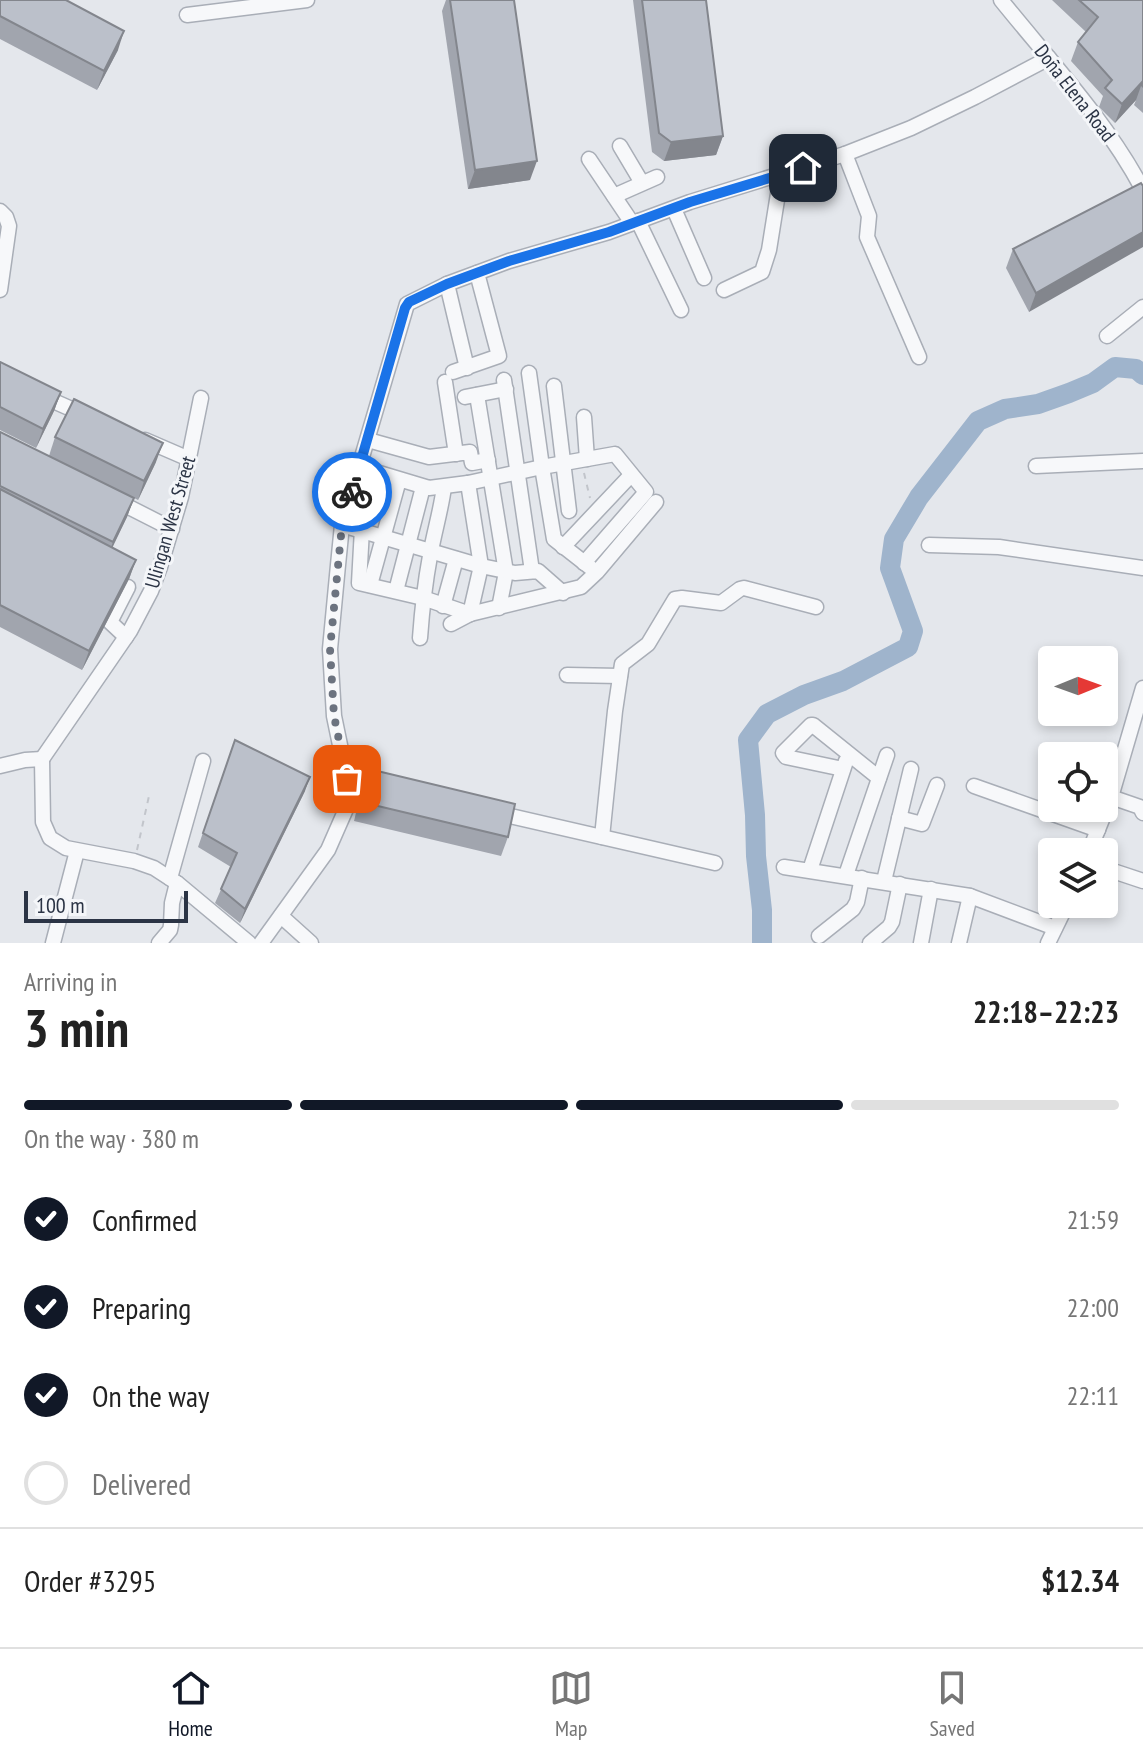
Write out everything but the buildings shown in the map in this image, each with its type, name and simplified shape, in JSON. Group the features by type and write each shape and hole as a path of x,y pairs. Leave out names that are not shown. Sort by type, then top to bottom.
{"street":[{"path":"187,15 307,0"},
{"name":"Doña Elena Road","path":"1001,0 1109,136 1143,190"},
{"path":"261,943 328,850 346,809 353,780 334,716 330,649 342,525 407,304 447,284 509,261 609,232 690,202 845,154 911,128 1049,58"},
{"path":"614,196 650,180 620,146"},
{"path":"845,154 869,216 867,237 919,357"},
{"path":"589,159 635,222 681,310"},
{"path":"724,290 762,272 769,250 781,175"},
{"path":"674,209 704,278"},
{"path":"0,211 9,226 0,290"},
{"path":"455,374 500,360 477,273"},
{"path":"447,284 455,374 456,454"},
{"path":"1107,336 1143,307"},
{"path":"529,373 554,539 597,572"},
{"path":"499,608 506,572 488,460 471,396 505,384 532,571"},
{"path":"554,386 569,511"},
{"path":"28,390 97,420"},
{"name":"Ulingan West Street","path":"42,759 126,637 151,591 172,529 201,398"},
{"path":"584,417 584,460"},
{"path":"125,431 189,459"},
{"path":"368,440 429,457 470,452 473,463 488,460"},
{"path":"359,467 423,487 444,487 615,454 651,498"},
{"path":"1036,466 1143,461"},
{"path":"376,473 362,529 359,583 423,598 470,614"},
{"path":"563,547 631,475"},
{"path":"370,585 399,480"},
{"path":"468,483 481,566 470,614"},
{"path":"396,591 423,487"},
{"path":"420,638 423,598 444,487"},
{"path":"106,496 172,529"},
{"path":"584,563 651,498"},
{"path":"451,624 470,614 581,587 597,572 651,498"},
{"path":"342,525 506,572 538,571 563,593"},
{"path":"929,545 999,547 1143,568"},
{"path":"443,606 456,559"},
{"path":"126,637 110,622 128,587"},
{"path":"602,837 622,664 648,644 675,599 721,603 744,588 816,607"},
{"path":"567,675 620,676"},
{"path":"1118,773 1143,688"},
{"path":"843,769 786,757 783,753 813,725 879,778"},
{"path":"810,870 849,754"},
{"path":"846,875 887,755"},
{"path":"0,766 42,759 42,812 50,838 77,851 134,861 154,868 249,943"},
{"path":"159,943 170,930 173,881 203,761"},
{"path":"884,881 911,769"},
{"path":"899,818 922,824 937,785"},
{"path":"974,786 1098,830"},
{"path":"1118,799 1140,807 1143,813"},
{"path":"479,809 715,863"},
{"path":"1095,838 1101,822"},
{"path":"53,943 77,851"},
{"path":"784,867 970,896 1055,928"},
{"path":"1118,873 1143,881"},
{"path":"819,936 853,909 862,878"},
{"path":"870,943 892,922 900,884"},
{"path":"921,943 931,889"},
{"path":"959,943 970,896"},
{"path":"281,916 311,943"},
{"path":"1048,943 1060,918"}],"path":[{"path":"584,460 594,513"},
{"path":"134,861 149,796"}],"waterway":[{"path":"762,943 748,740 767,714 804,695 843,681 908,647 913,631 890,568 894,539 919,497 978,421 1005,409 1038,404 1069,393 1093,383 1115,367 1136,369 1143,375"}],"way so far":[{"path":"347,779 334,716 330,649 342,525 352,492"}],"route":[{"path":"352,492 409,302 509,261 609,232 690,202 803,168"}]}
